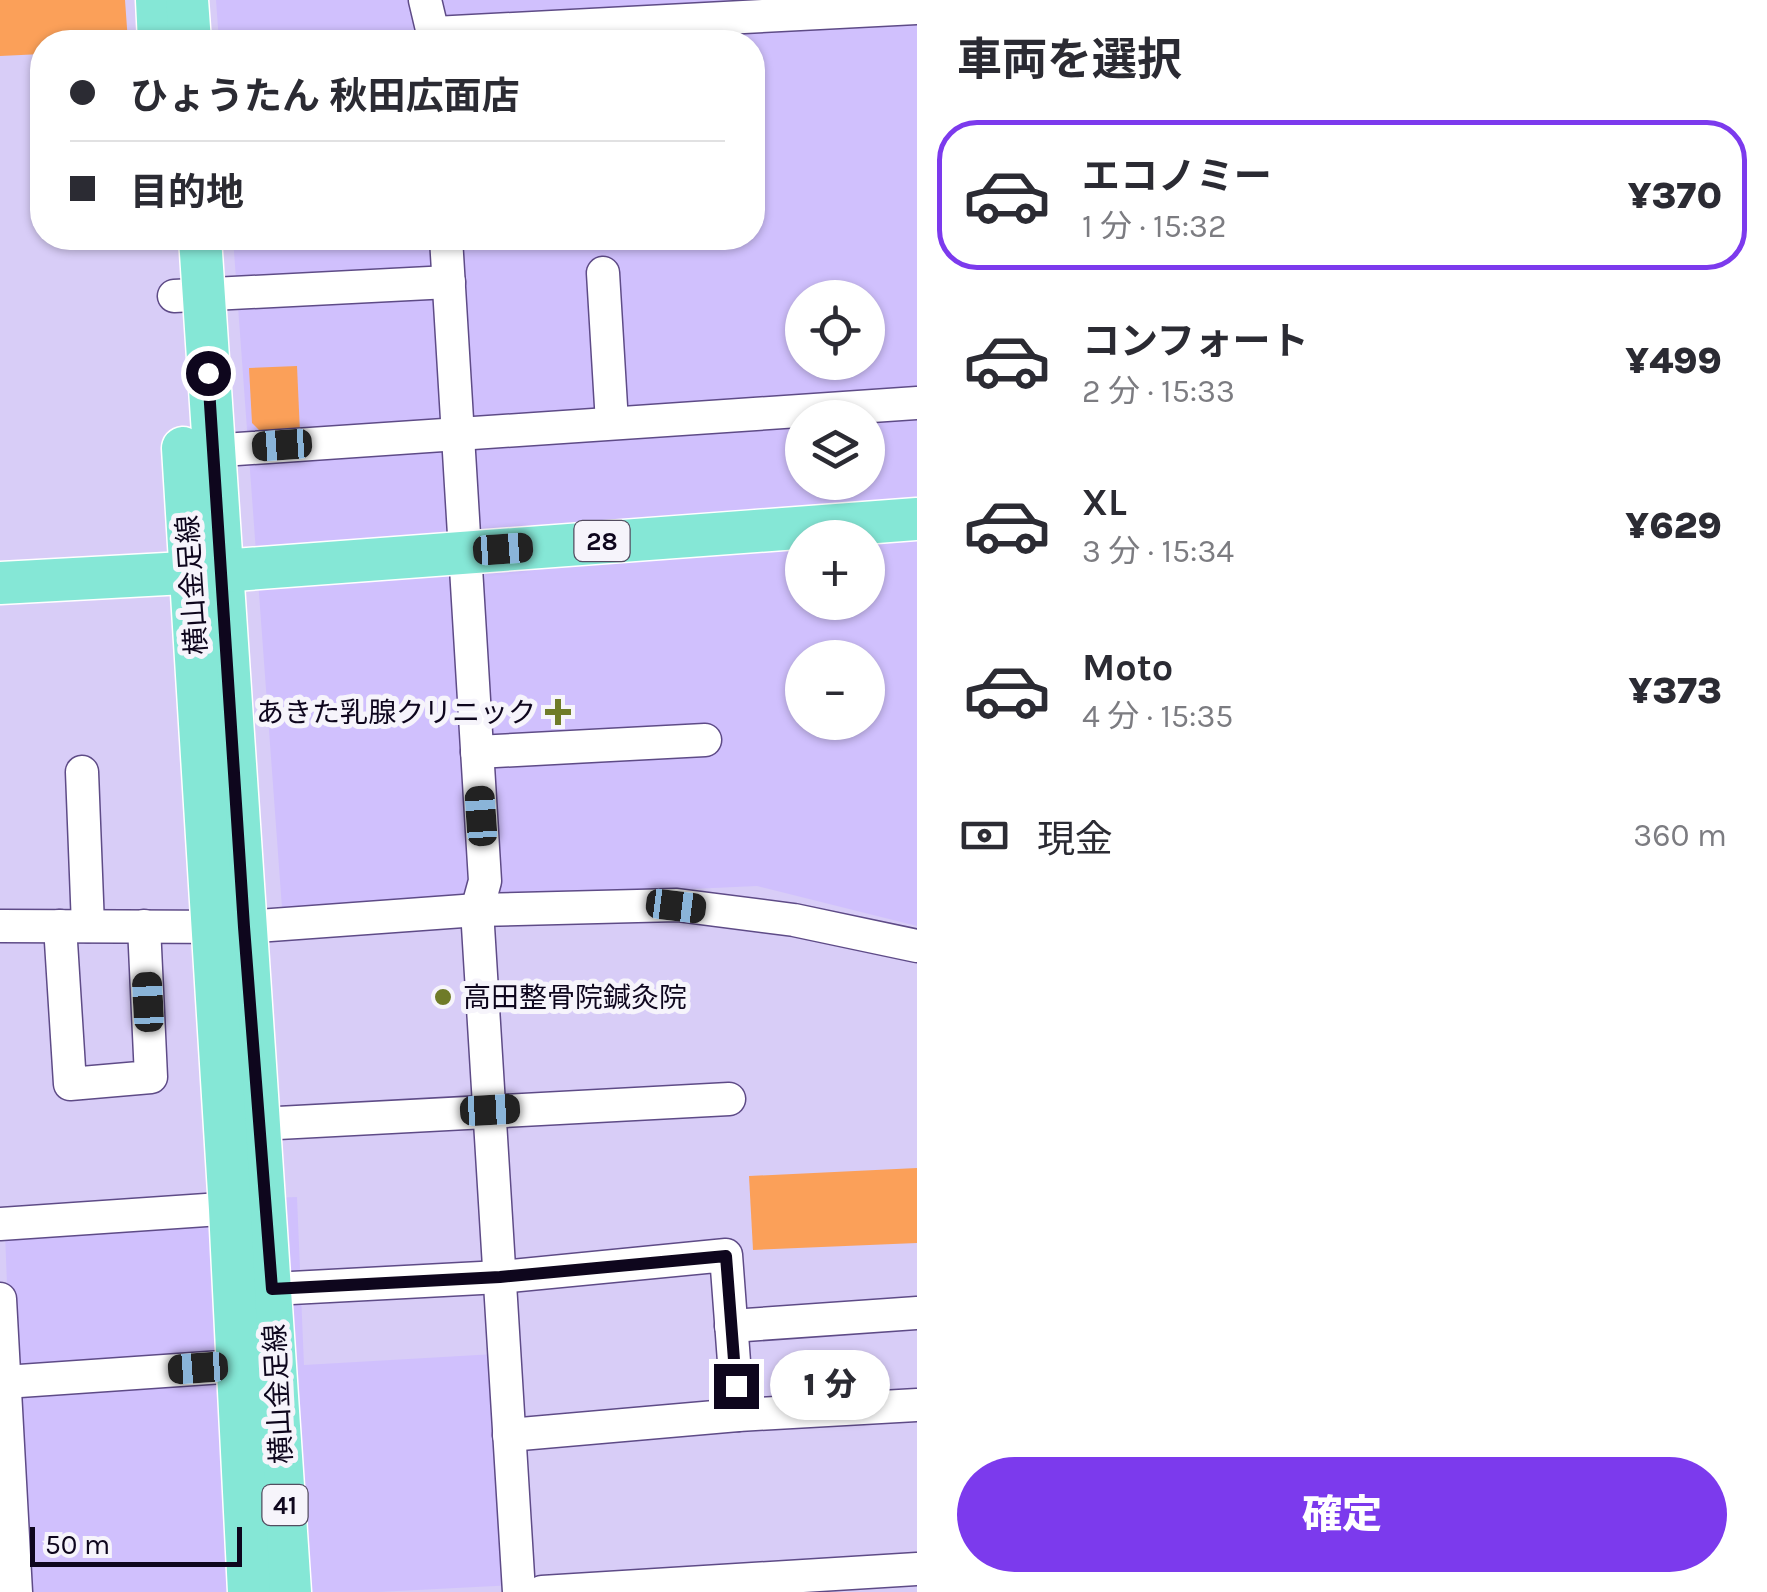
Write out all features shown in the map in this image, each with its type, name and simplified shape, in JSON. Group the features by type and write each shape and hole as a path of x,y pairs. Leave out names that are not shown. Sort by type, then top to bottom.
{"main road":[{"path":"156,0 158,30"},
{"path":"188,0 189,30"},
{"name":"横山金足線","path":"175,250 188,296 248,1207 272,1289 290,1592"},
{"name":"横山金足線","path":"188,296 198,250"},
{"name":"28","path":"0,582 206,571 917,519"},
{"name":"横山金足線","path":"228,927 259,1124 248,1207 237,1366 249,1592"}],"street":[{"path":"425,0 433,30"},
{"path":"564,30 917,8"},
{"path":"447,250 485,881 477,910 519,1592"},
{"path":"603,273 612,423"},
{"path":"188,296 449,282"},
{"path":"198,451 917,403"},
{"path":"477,752 706,740"},
{"path":"82,772 70,1084 152,1077 144,926"},
{"path":"0,926 228,927 477,910 676,906 794,920 917,946"},
{"path":"259,1124 729,1099"},
{"path":"0,1224 248,1207"},
{"path":"272,1289 500,1277 726,1256 738,1415"},
{"path":"0,1299 4,1462 16,1592"},
{"path":"731,1326 917,1313"},
{"path":"5,1382 237,1366"},
{"path":"510,1435 738,1415 917,1405"},
{"path":"542,1592 917,1569"}],"shaded area":[{"path":"0,0 125,0 127,30 30,30 30,55 0,56"},
{"path":"216,0 917,0 917,926 757,886 282,908 234,250 765,250 765,30 218,30"},
{"path":"297,366 300,433 263,434 252,423 249,368"},
{"path":"917,1168 917,1243 753,1250 749,1176"},
{"path":"297,1197 304,1365 495,1354 517,1585 378,1592 19,1592 4,1208"}],"place":[{"name":"あきた乳腺クリニック","path":"558,712"},
{"name":"高田整骨院鍼灸院","path":"443,997"}],"route":[{"path":"208,373 272,1289 500,1277 726,1256 736,1386"}]}
